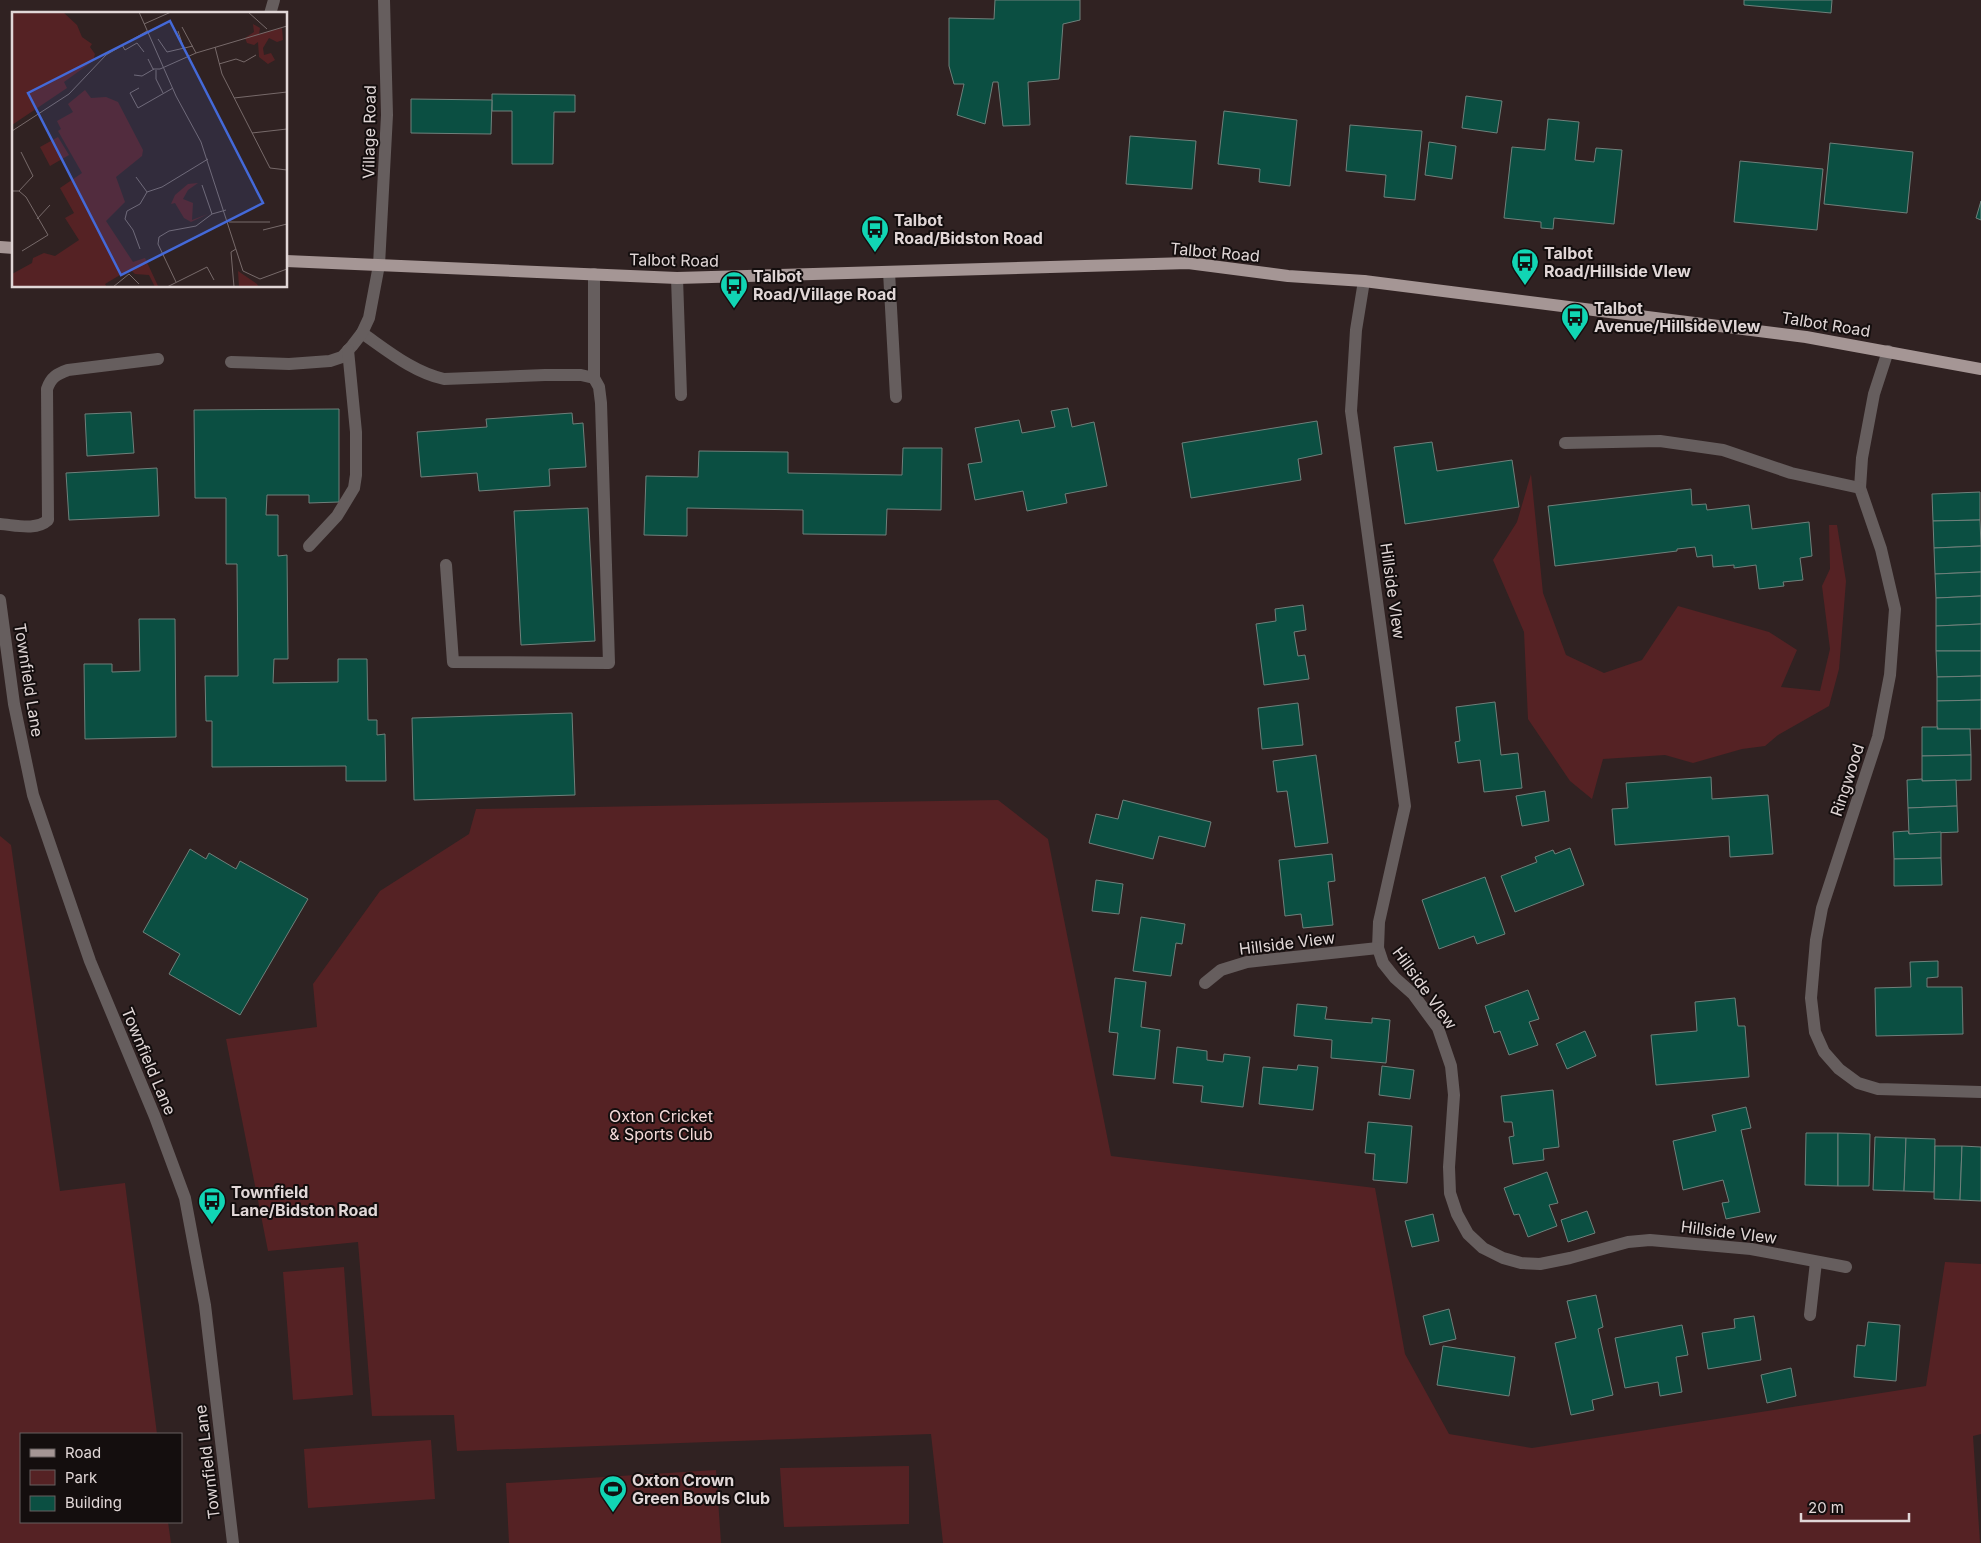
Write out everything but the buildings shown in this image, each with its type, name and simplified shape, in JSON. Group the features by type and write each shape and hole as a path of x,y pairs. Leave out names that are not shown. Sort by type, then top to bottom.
{"main road":[{"name":"Talbot Road","path":"288,261 678,278 1188,263 1288,276 1364,281 1767,331 1981,369"}],"street":[{"name":"Village Road","path":"362,334 373,302 379,265 387,115 384,0"},
{"path":"888,272 896,397"},
{"path":"446,565 453,662 609,663 601,403 599,387 594,378 594,274"},
{"path":"678,278 681,395"},
{"name":"Hillside VIew","path":"1364,281 1356,330 1351,411 1405,806 1378,922 1378,948 1383,963 1395,978 1413,994 1438,1028 1452,1066 1454,1095 1449,1167 1450,1192 1457,1214 1468,1234 1483,1248 1503,1258 1520,1263 1540,1264 1628,1242 1650,1240 1751,1250 1846,1267"},
{"path":"231,362 311,364 330,361 342,357 362,334 411,367 430,376 444,379 554,375 581,375 594,378"},
{"path":"309,546 337,516 354,488 356,475 356,432 348,350"},
{"name":"Ringwood","path":"1888,351 1874,394 1862,458 1860,488 1881,549 1895,609 1890,675 1878,737 1822,908 1816,940 1811,998 1815,1032 1824,1052 1839,1070 1858,1083 1878,1090 1981,1092"},
{"path":"0,524 35,526 43,524 48,520 47,389 49,381 56,374 68,370 158,359"},
{"path":"1565,443 1660,441 1723,450 1791,472 1860,488"},
{"name":"Townfield Lane","path":"0,600 14,704 33,795 90,961 155,1117 185,1198 205,1305 233,1543"},
{"name":"Hillside View","path":"1205,983 1221,970 1247,962 1378,948"},
{"path":"1810,1315 1816,1262"}],"green space":[{"path":"1531,474 1543,593 1566,655 1604,673 1642,660 1678,606 1769,632 1797,650 1781,687 1820,691 1830,649 1822,586 1830,569 1829,525 1837,525 1846,581 1839,669 1829,706 1778,735 1765,746 1742,749 1693,763 1665,755 1603,759 1592,799 1570,781 1528,719 1524,632 1493,560 1517,522"},
{"name":"Oxton Cricket & Sports Club","path":"998,800 1048,839 1111,1156 1375,1188 1405,1354 1449,1434 1532,1448 1926,1386 1945,1262 1981,1264 1981,1434 1973,1436 1980,1543 943,1543 931,1434 457,1451 454,1415 372,1416 358,1242 268,1251 226,1039 317,1027 313,984 380,891 469,834 476,809"},
{"path":"0,836 11,845 60,1191 125,1183 157,1433 20,1433 20,1523 168,1523 171,1543 0,1543"},
{"path":"344,1267 353,1395 293,1400 283,1272"},
{"path":"431,1440 435,1499 308,1508 304,1449"},
{"path":"909,1466 909,1524 784,1527 780,1468"},
{"name":"Oxton Crown Green Bowls Club","path":"716,1470 721,1543 509,1543 506,1483"}],"place":[{"name":"Talbot Road/Bidston Road","path":"875,253"},
{"name":"Talbot Road/Hillside VIew","path":"1525,286"},
{"name":"Talbot Road/Village Road","path":"734,309"},
{"name":"Talbot Avenue/Hillside VIew","path":"1575,341"},
{"name":"Townfield Lane/Bidston Road","path":"212,1225"},
{"name":"Oxton Crown Green Bowls Club","path":"613,1513"}]}
